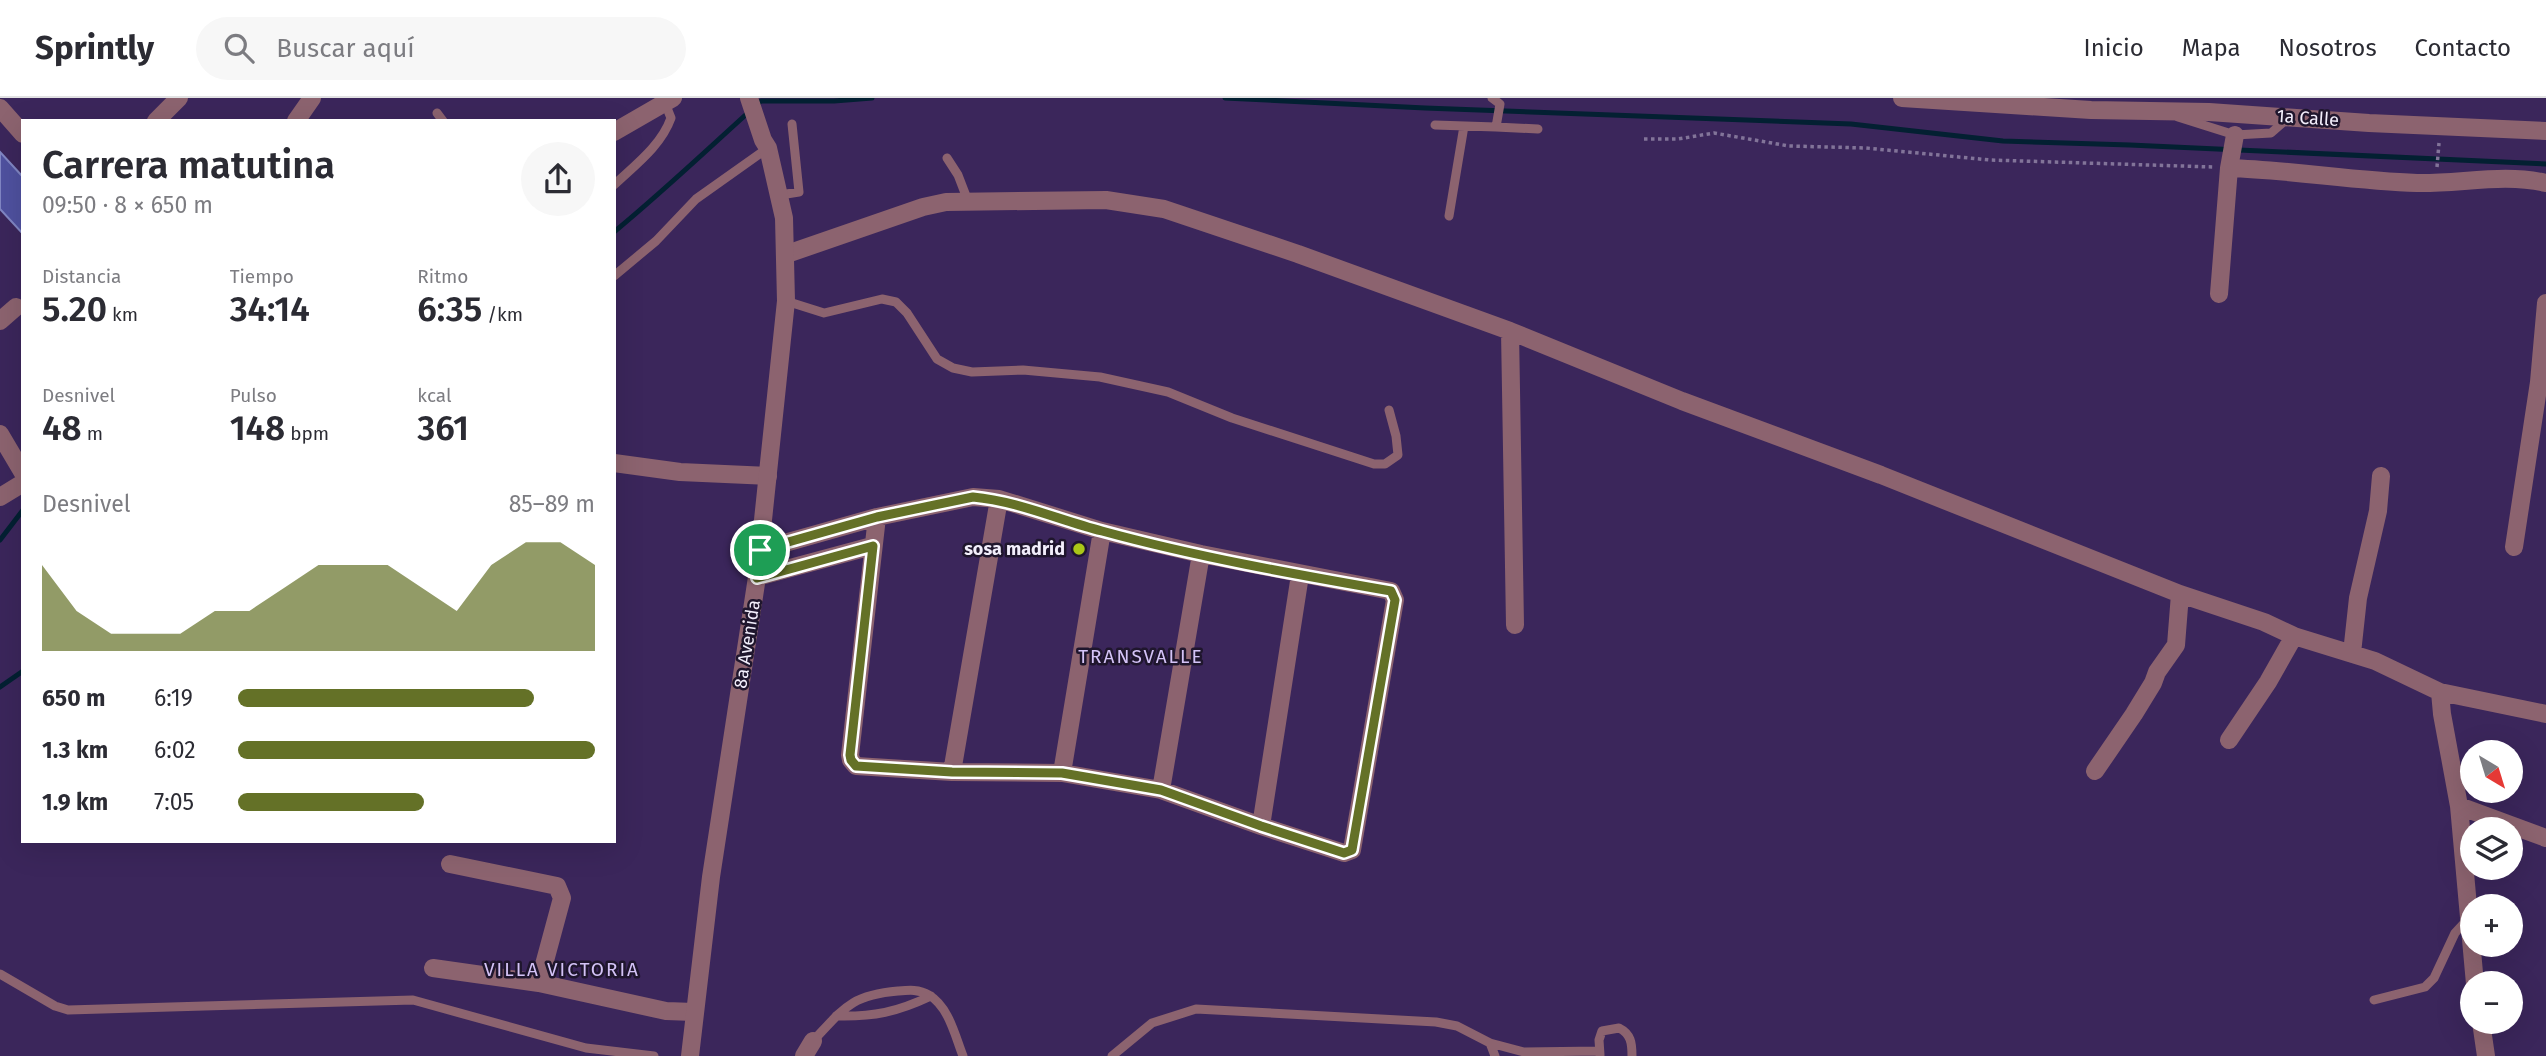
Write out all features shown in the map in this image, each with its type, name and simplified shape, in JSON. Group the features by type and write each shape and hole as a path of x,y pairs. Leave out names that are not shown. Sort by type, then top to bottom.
{"street":[{"path":"158,119 179,98"},
{"path":"297,119 312,98"},
{"name":"8a Avenida","path":"749,98 766,140"},
{"name":"8a Avenida","path":"693,1054 694,1012 711,877 757,578 786,301 787,254 784,218 756,98"},
{"name":"1a Calle","path":"1902,98 2092,104 2168,112 2546,131"},
{"path":"616,131 669,100"},
{"path":"0,108 21,132"},
{"path":"2219,294 2235,135"},
{"path":"2231,163 2390,182 2504,179 2546,183"},
{"path":"787,254 923,207 946,202 1105,200 1164,209 1298,254 1510,331 1682,401 1881,475 2180,594 2264,622 2294,636 2352,653 2440,692 2546,714"},
{"path":"2514,547 2544,347 2546,303"},
{"path":"0,321 16,307"},
{"path":"1510,331 1515,625"},
{"path":"0,434 21,470"},
{"path":"616,463 680,472 768,477"},
{"path":"2352,653 2358,598 2378,511 2381,476"},
{"path":"0,497 21,484"},
{"path":"760,550 877,517 973,497 999,499 1102,531 1201,554 1391,591 1395,600 1352,850 1344,853 1161,790 1062,773 952,772 856,766 851,760 877,517"},
{"path":"952,772 999,499"},
{"path":"1062,773 1102,531"},
{"path":"757,578 873,546"},
{"path":"1161,790 1201,554"},
{"path":"1261,826 1300,575"},
{"path":"2095,771 2176,645 2180,594"},
{"path":"2229,740 2294,636"},
{"path":"2440,692 2459,806 2466,894"},
{"path":"2459,806 2546,838"},
{"path":"450,864 557,886 561,891 562,898 539,983"},
{"path":"433,968 539,983 666,1011 694,1012"},
{"path":"2483,1034 2487,1056"}],"lane":[{"path":"616,183 654,147 666,131 671,118 669,100"},
{"path":"1496,101 1498,123"},
{"path":"2168,112 2197,125 2235,135 2271,132 2289,116"},
{"path":"1435,125 1498,123 1538,129"},
{"path":"780,195 799,192 792,124"},
{"path":"1449,216 1464,126"},
{"path":"616,274 656,241 696,199 766,140"},
{"path":"947,158 958,175 968,201"},
{"path":"786,301 824,313 882,299 897,302 937,359 953,368 972,372 1023,370 1100,377 1168,392 1232,418 1374,464 1385,464 1398,455 1389,410"},
{"path":"2374,1000 2425,987 2434,978 2460,927"},
{"path":"0,974 55,1006 68,1010 413,1000 586,1048 654,1056"},
{"path":"810,1051 836,1016 853,1000 874,993 916,990 931,996 947,1015 963,1056"},
{"path":"836,1016 867,1017 901,1010 931,996"},
{"path":"1112,1056 1152,1023 1196,1009 1436,1022 1457,1026 1490,1043 1524,1052 1600,1054 1599,1040 1602,1031 1619,1028 1628,1032 1632,1042 1632,1056"},
{"path":"1490,1043 1495,1056"}],"path":[{"path":"1644,139 1678,139 1714,133 1789,146 1866,148 1990,160 2231,163"},
{"path":"2438,164 2439,144"}],"building":[{"path":"0,152 21,175 21,232 0,209"}],"waterway":[{"path":"616,230 761,101 872,98"},
{"path":"1225,98 1851,124 2003,141 2546,164"},
{"path":"0,540 21,513"},
{"path":"0,687 21,672"}],"place":[{"name":"sosa madrid","path":"1079,549"}],"district":[{"name":"TRANSVALLE","path":"1141,656"},
{"name":"VILLA VICTORIA","path":"562,969"}],"route":[{"path":"973,497 999,499 1102,531 1201,554 1391,591 1395,600 1352,850 1344,853 1161,790 1062,773 952,772 856,766 850,755 873,546 757,578 760,550 877,517 973,497"}]}
